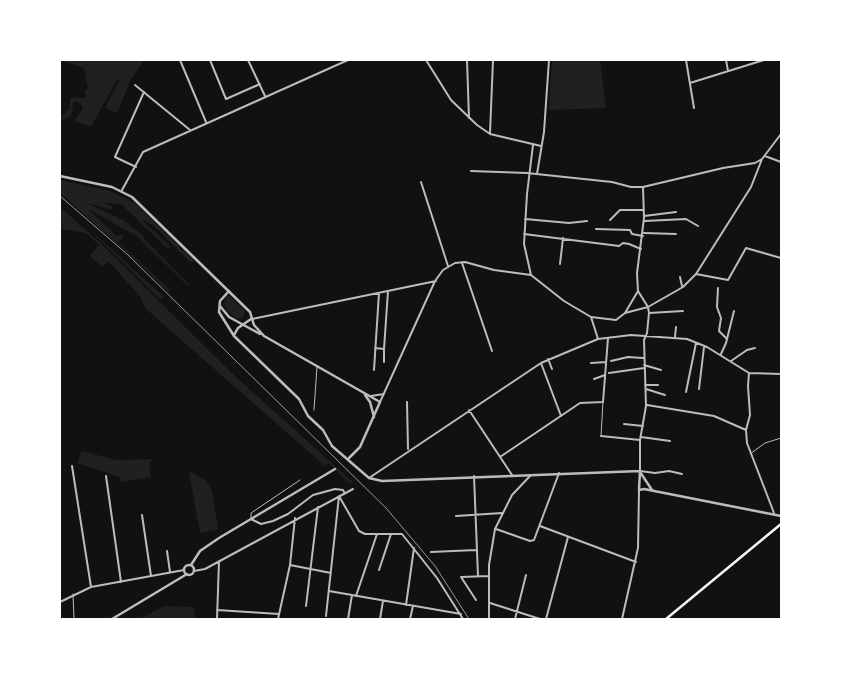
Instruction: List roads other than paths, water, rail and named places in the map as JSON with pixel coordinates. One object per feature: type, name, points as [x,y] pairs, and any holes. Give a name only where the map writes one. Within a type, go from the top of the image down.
[{"type":"main road","points":[[666,619],[779,525]]},
{"type":"street","points":[[180,60],[206,123]]},
{"type":"street","points":[[210,60],[226,99],[260,84]]},
{"type":"street","points":[[248,60],[266,97]]},
{"type":"street","points":[[122,190],[144,152],[348,60]]},
{"type":"street","points":[[426,60],[451,100],[469,118],[490,134],[541,146]]},
{"type":"street","points":[[467,60],[469,118]]},
{"type":"street","points":[[490,134],[494,60]]},
{"type":"street","points":[[538,175],[549,60]]},
{"type":"street","points":[[686,60],[694,108]]},
{"type":"street","points":[[726,60],[728,71]]},
{"type":"street","points":[[690,83],[764,60]]},
{"type":"street","points":[[135,85],[190,130]]},
{"type":"street","points":[[136,167],[115,157],[144,92]]},
{"type":"street","points":[[471,171],[530,174],[643,187],[723,168],[755,163],[765,156],[781,134]]},
{"type":"street","points":[[530,275],[524,234],[532,145]]},
{"type":"street","points":[[765,156],[781,162]]},
{"type":"street","points":[[625,313],[648,307],[683,287],[696,274],[751,187],[762,159]]},
{"type":"street","points":[[60,176],[122,190],[145,208],[229,291],[250,315],[264,336]]},
{"type":"street","points":[[421,182],[448,266]]},
{"type":"street","points":[[349,458],[360,447],[436,281],[448,266],[462,262],[530,275],[564,301],[591,317],[616,320],[625,313],[638,291],[638,273],[644,221],[643,187]]},
{"type":"street","points":[[610,220],[620,210],[644,210]]},
{"type":"street","points":[[644,216],[676,212]]},
{"type":"street","points":[[525,219],[569,223],[587,221]]},
{"type":"street","points":[[644,221],[686,219],[698,226]]},
{"type":"street","points":[[596,228],[630,230],[632,234],[676,234]]},
{"type":"street","points":[[524,234],[619,246],[622,243],[641,249]]},
{"type":"street","points":[[560,264],[563,238]]},
{"type":"street","points":[[696,274],[728,280],[746,248],[781,258]]},
{"type":"street","points":[[462,262],[492,351]]},
{"type":"street","points":[[680,276],[683,287]]},
{"type":"street","points":[[234,336],[236,329],[251,319],[262,316],[436,281]]},
{"type":"street","points":[[718,288],[717,303],[721,318],[720,331],[727,339]]},
{"type":"street","points":[[384,362],[388,290]]},
{"type":"street","points":[[229,291],[219,304],[220,316],[234,336],[299,399],[308,416],[322,430],[332,446],[369,478],[382,481],[640,470],[655,473],[669,471],[682,474]]},
{"type":"street","points":[[638,291],[648,307],[649,313],[643,358],[646,405],[641,439],[639,484],[642,489],[736,508],[774,513],[781,516]]},
{"type":"street","points":[[374,370],[379,292]]},
{"type":"street","points":[[219,304],[229,317],[242,325],[380,402]]},
{"type":"street","points":[[649,313],[683,311]]},
{"type":"street","points":[[720,354],[727,339],[734,311]]},
{"type":"street","points":[[250,315],[262,316]]},
{"type":"street","points":[[591,317],[598,339]]},
{"type":"street","points":[[675,338],[676,327]]},
{"type":"street","points":[[369,478],[408,450],[541,363],[598,339],[646,336],[675,338],[704,346],[749,373],[781,374]]},
{"type":"street","points":[[608,338],[600,436],[670,441]]},
{"type":"street","points":[[686,392],[696,343]]},
{"type":"street","points":[[699,389],[704,346]]},
{"type":"street","points":[[376,348],[384,350]]},
{"type":"street","points":[[731,361],[748,350],[755,348]]},
{"type":"street","points":[[611,361],[628,357],[643,358]]},
{"type":"street","points":[[548,359],[552,369]]},
{"type":"street","points":[[591,364],[606,362]]},
{"type":"street","points":[[541,363],[561,416]]},
{"type":"street","points":[[314,410],[317,366]]},
{"type":"street","points":[[609,373],[644,366],[661,370]]},
{"type":"street","points":[[749,373],[750,415],[746,430],[750,454],[774,513]]},
{"type":"street","points":[[594,379],[605,375]]},
{"type":"street","points":[[645,385],[658,385]]},
{"type":"street","points":[[645,389],[665,395]]},
{"type":"street","points":[[364,394],[370,402],[374,417]]},
{"type":"street","points":[[369,396],[384,394]]},
{"type":"street","points":[[407,402],[408,450]]},
{"type":"street","points":[[500,457],[584,402],[603,402]]},
{"type":"street","points":[[646,405],[718,417],[746,430]]},
{"type":"street","points":[[469,410],[512,475]]},
{"type":"street","points":[[624,424],[644,426]]},
{"type":"street","points":[[750,454],[765,443],[781,438]]},
{"type":"street","points":[[72,466],[91,587]]},
{"type":"street","points":[[60,602],[73,594],[91,587],[184,570],[186,566],[191,565],[200,551],[334,469]]},
{"type":"street","points":[[640,470],[654,491]]},
{"type":"street","points":[[495,529],[532,542],[559,473]]},
{"type":"street","points":[[489,619],[490,552],[495,529],[512,495],[531,475]]},
{"type":"street","points":[[106,476],[121,582]]},
{"type":"street","points":[[474,476],[478,576]]},
{"type":"street","points":[[251,519],[251,513],[300,480]]},
{"type":"street","points":[[639,484],[643,481],[647,483]]},
{"type":"street","points":[[622,619],[636,562],[642,489],[647,483]]},
{"type":"street","points":[[251,519],[261,524],[273,521],[288,514],[312,495],[339,489],[344,492]]},
{"type":"street","points":[[112,619],[187,574],[205,569],[295,518],[353,489]]},
{"type":"street","points":[[339,496],[359,531],[365,534],[402,534],[414,548],[463,619]]},
{"type":"street","points":[[326,616],[339,496]]},
{"type":"street","points":[[306,606],[318,506]]},
{"type":"street","points":[[456,516],[502,514]]},
{"type":"street","points":[[142,515],[151,576]]},
{"type":"street","points":[[278,619],[290,565],[295,518]]},
{"type":"street","points":[[539,526],[636,562]]},
{"type":"street","points":[[356,596],[377,534]]},
{"type":"street","points":[[379,570],[391,534]]},
{"type":"street","points":[[546,619],[568,537]]},
{"type":"street","points":[[406,605],[414,548]]},
{"type":"street","points":[[431,552],[477,550]]},
{"type":"street","points":[[166,551],[170,572]]},
{"type":"street","points":[[217,619],[218,561]]},
{"type":"street","points":[[191,565],[194,571]]},
{"type":"street","points":[[290,565],[331,572]]},
{"type":"street","points":[[184,570],[187,574]]},
{"type":"street","points":[[515,619],[526,575]]},
{"type":"street","points":[[476,600],[460,577],[489,576]]},
{"type":"street","points":[[329,591],[460,614]]},
{"type":"street","points":[[73,594],[74,619]]},
{"type":"street","points":[[348,619],[352,595]]},
{"type":"street","points":[[380,619],[383,600]]},
{"type":"street","points":[[489,603],[540,619]]},
{"type":"street","points":[[410,619],[413,606]]},
{"type":"street","points":[[217,610],[279,614]]},
{"type":"railway","points":[[60,196],[128,255],[386,508],[435,566],[469,619]]}]
